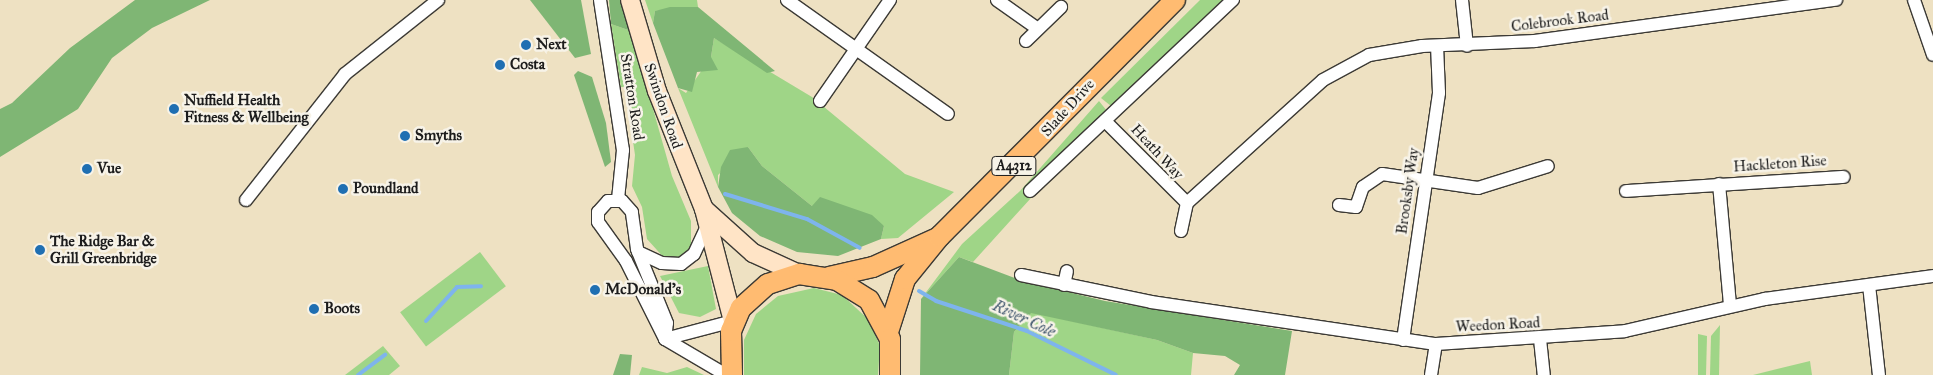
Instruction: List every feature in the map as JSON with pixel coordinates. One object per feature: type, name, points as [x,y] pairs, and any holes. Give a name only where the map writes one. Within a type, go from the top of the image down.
[{"type":"main road","name":"Swindon Road","points":[[630,0],[672,133],[704,209],[706,228],[733,321]]},
{"type":"main road","name":"Slade Drive","points":[[888,332],[905,279],[940,236],[1175,0]]},
{"type":"main road","name":"Swindon Road","points":[[704,209],[753,253],[798,274]]},
{"type":"main road","name":"Slade Drive","points":[[827,277],[873,267],[940,236]]},
{"type":"main road","name":"A4312","points":[[733,321],[760,289],[798,274],[827,277],[862,294],[888,332],[893,369]]},
{"type":"main road","points":[[732,375],[733,321]]},
{"type":"street","points":[[246,200],[345,74],[438,0]]},
{"type":"street","name":"Stratton Road","points":[[600,0],[624,150],[618,199]]},
{"type":"street","points":[[787,0],[948,114]]},
{"type":"street","points":[[820,101],[890,0]]},
{"type":"street","points":[[997,0],[1038,29]]},
{"type":"street","name":"Slade Drive","points":[[1030,191],[1233,0]]},
{"type":"street","points":[[1462,0],[1467,46]]},
{"type":"street","name":"Colebrook Road","points":[[1187,203],[1336,71],[1385,51],[1560,38],[1836,0]]},
{"type":"street","points":[[1914,0],[1933,55]]},
{"type":"street","points":[[1026,41],[1061,7]]},
{"type":"street","name":"Brooksby Way","points":[[1403,340],[1439,93],[1437,46]]},
{"type":"street","name":"Heath Way","points":[[1105,121],[1187,203]]},
{"type":"street","points":[[1339,205],[1356,207],[1363,186],[1382,174],[1456,188],[1488,187],[1548,166]]},
{"type":"street","name":"Hackleton Rise","points":[[1626,191],[1844,177]]},
{"type":"street","name":"Hackleton Rise","points":[[1719,184],[1730,305]]},
{"type":"street","points":[[665,339],[666,319],[638,252],[630,207],[618,199],[608,200],[598,212],[600,227],[609,233],[665,339],[726,375]]},
{"type":"street","points":[[1181,232],[1187,203]]},
{"type":"street","points":[[609,233],[620,234],[632,221]]},
{"type":"street","points":[[638,252],[662,263],[681,264],[694,254],[706,228]]},
{"type":"street","points":[[1064,284],[1067,271]]},
{"type":"street","name":"Weedon Road","points":[[1020,274],[1064,284],[1436,344],[1540,339],[1625,331],[1730,305],[1933,276]]},
{"type":"street","points":[[1870,285],[1879,375]]},
{"type":"street","points":[[665,339],[733,321]]},
{"type":"street","points":[[1540,339],[1544,375]]},
{"type":"street","points":[[1431,375],[1436,344]]},
{"type":"green space","points":[[135,0],[210,0],[152,28],[112,58],[78,109],[0,157],[0,109],[12,103],[70,48]]},
{"type":"green space","points":[[530,0],[581,0],[591,54],[575,58]]},
{"type":"green space","points":[[609,0],[624,0],[631,31],[611,24]]},
{"type":"green space","points":[[645,0],[697,0],[698,7],[655,11],[653,23]]},
{"type":"green space","points":[[1200,0],[1225,0],[1111,106],[1101,98]]},
{"type":"green space","points":[[670,7],[698,7],[775,71],[767,73],[714,38],[711,57],[718,70],[697,72],[692,92],[678,88],[653,23],[655,11]]},
{"type":"green space","points":[[611,24],[631,31],[672,176],[691,221],[691,246],[682,258],[666,260],[647,239],[642,207],[632,186],[635,155],[629,114],[633,113],[625,87],[621,87]]},
{"type":"green space","points":[[714,38],[812,97],[905,174],[954,192],[898,238],[881,239],[884,226],[812,206],[762,166],[748,147],[718,175],[718,187],[678,88],[686,93],[711,57]]},
{"type":"green space","points":[[578,71],[592,77],[606,123],[611,162],[605,167],[574,75]]},
{"type":"green space","points":[[1099,101],[1107,111],[1027,191],[1031,198],[973,262],[959,257],[921,299],[962,244],[1020,191]]},
{"type":"green space","points":[[748,147],[762,166],[812,206],[820,197],[872,215],[884,226],[881,239],[838,256],[797,252],[760,236],[732,213],[718,187],[721,167],[730,150]]},
{"type":"green space","points":[[480,252],[506,286],[426,347],[400,312]]},
{"type":"green space","points":[[959,257],[1023,281],[1105,301],[1292,331],[1285,375],[1234,375],[1240,365],[1225,356],[1193,353],[1157,340],[1031,313],[1014,332],[1009,375],[920,375],[921,299]]},
{"type":"green space","points":[[708,266],[716,309],[700,317],[679,313],[660,276]]},
{"type":"green space","points":[[814,288],[842,295],[869,320],[880,346],[878,375],[744,375],[744,340],[756,314],[778,296]]},
{"type":"green space","points":[[1031,312],[1157,340],[1193,353],[1191,375],[1009,375],[1014,332]]},
{"type":"green space","points":[[1720,325],[1719,375],[1710,375],[1711,336]]},
{"type":"green space","points":[[1698,334],[1707,336],[1706,375],[1698,375]]},
{"type":"green space","points":[[383,346],[400,366],[389,375],[345,375]]},
{"type":"green space","points":[[620,354],[632,355],[630,375],[613,375]]},
{"type":"green space","points":[[1810,361],[1812,375],[1753,375]]},
{"type":"green space","points":[[642,367],[667,373],[687,367],[704,375],[639,375]]},
{"type":"waterway","name":"River Cole","points":[[725,194],[807,219],[860,248]]},
{"type":"waterway","name":"River Cole","points":[[426,321],[457,287],[481,286]]},
{"type":"waterway","name":"River Cole","points":[[919,291],[936,301],[1027,331],[1116,375]]},
{"type":"waterway","name":"River Cole","points":[[358,375],[385,355]]},
{"type":"place","name":"Next","points":[[526,45]]},
{"type":"place","name":"Costa","points":[[500,65]]},
{"type":"place","name":"Nuffield Health Fitness & Wellbeing","points":[[174,109]]},
{"type":"place","name":"Smyths","points":[[405,136]]},
{"type":"place","name":"Vue","points":[[87,169]]},
{"type":"place","name":"Poundland","points":[[343,189]]},
{"type":"place","name":"The Ridge Bar & Grill Greenbridge","points":[[40,250]]},
{"type":"place","name":"McDonald's","points":[[595,290]]},
{"type":"place","name":"Boots","points":[[314,309]]}]
